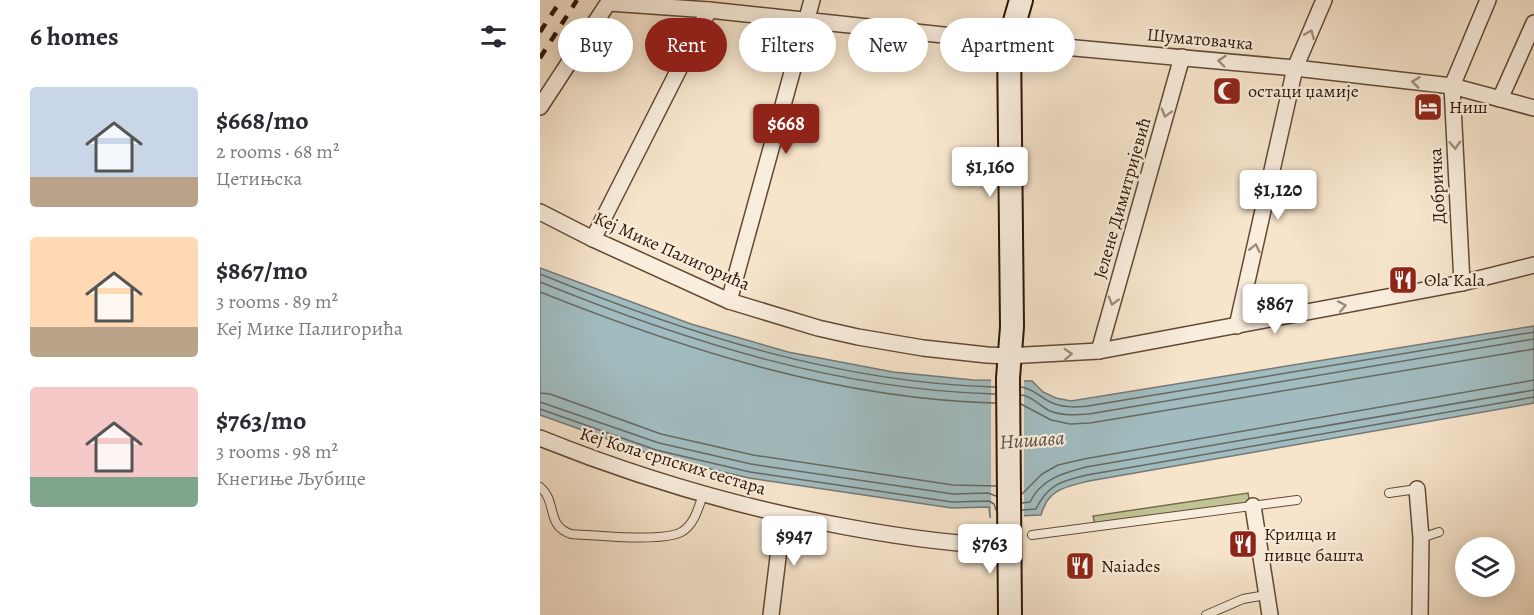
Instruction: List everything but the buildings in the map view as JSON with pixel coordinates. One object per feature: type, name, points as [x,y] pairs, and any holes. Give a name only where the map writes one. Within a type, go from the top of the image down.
[{"type":"main road","points":[[1016,18],[1021,0]]},
{"type":"main road","points":[[1009,72],[1012,327],[1009,367],[1010,615]]},
{"type":"street","points":[[807,18],[812,0]]},
{"type":"street","points":[[1238,326],[1295,68],[1324,0]]},
{"type":"street","points":[[1452,86],[1488,0]]},
{"type":"street","points":[[540,107],[609,1]]},
{"type":"street","name":"Шуматовачка","points":[[609,1],[779,18]]},
{"type":"street","points":[[593,239],[708,10]]},
{"type":"street","points":[[1500,99],[1534,23]]},
{"type":"street","name":"Шуматовачка","points":[[836,24],[940,35]]},
{"type":"street","name":"Шуматовачка","points":[[1075,48],[1295,68],[1452,86],[1534,108]]},
{"type":"street","name":"Јелене Димитријевић","points":[[1099,351],[1182,57]]},
{"type":"street","points":[[729,301],[792,72]]},
{"type":"street","name":"Добричка","points":[[1452,86],[1462,283]]},
{"type":"street","name":"Кеј Мике Палигорића","points":[[540,212],[593,239],[729,301],[818,328],[1009,367],[1462,283],[1534,266]]},
{"type":"street","name":"Кеј Кола српских сестара","points":[[540,438],[703,495],[783,516],[947,543],[1010,546]]},
{"type":"street","points":[[1416,489],[1421,538],[1419,615]]},
{"type":"street","points":[[1252,506],[1270,615]]},
{"type":"street","points":[[771,615],[783,516]]},
{"type":"lane","points":[[540,487],[551,502],[555,522],[564,532],[571,534],[659,538],[682,532],[694,520],[703,495]]},
{"type":"lane","points":[[1389,493],[1416,489]]},
{"type":"lane","points":[[1032,535],[1297,500]]},
{"type":"lane","points":[[1421,538],[1439,532]]},
{"type":"lane","points":[[1206,615],[1243,599],[1266,595]]},
{"type":"green space","points":[[1248,493],[1250,505],[1095,525],[1093,516]]},
{"type":"water","name":"Нишава","points":[[540,268],[691,324],[788,352],[893,372],[973,380],[1032,381],[1043,392],[1071,401],[1534,326],[1534,403],[1089,481],[1053,494],[1044,506],[1041,515],[990,517],[989,507],[952,508],[749,478],[655,456],[540,415]]},
{"type":"pier","points":[[991,378],[1024,378],[1024,518],[991,519]]},
{"type":"railway","points":[[540,32],[561,0]]},
{"type":"railway","points":[[540,58],[577,0]]},
{"type":"place","name":"остаци џамије","points":[[1227,91]]},
{"type":"place","name":"Ниш","points":[[1428,107]]},
{"type":"place","name":"Ola Kala","points":[[1403,280]]},
{"type":"place","name":"Крилца и пивце башта","points":[[1243,544]]},
{"type":"place","name":"Naiades","points":[[1080,566]]}]
